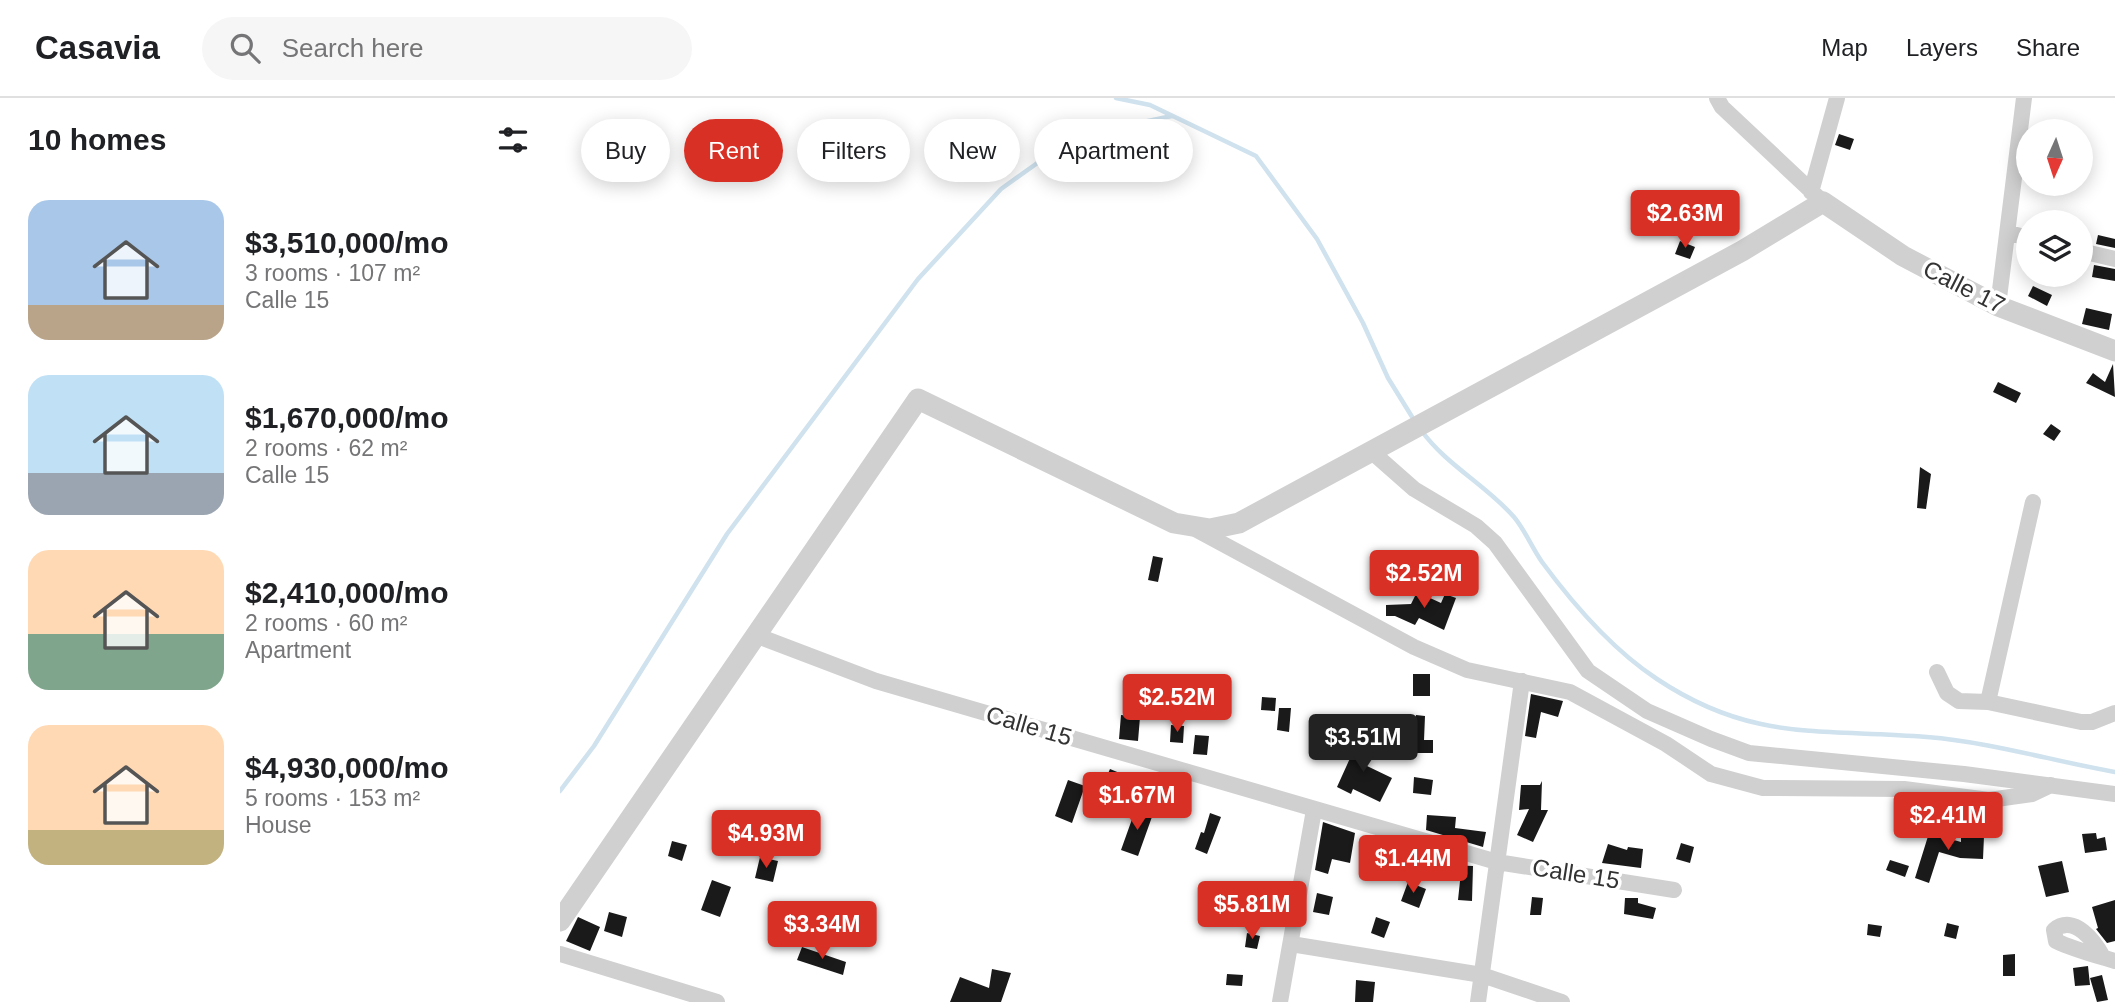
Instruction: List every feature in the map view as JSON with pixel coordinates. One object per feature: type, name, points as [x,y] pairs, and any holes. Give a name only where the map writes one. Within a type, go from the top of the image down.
[{"type":"street","points":[[1717,98],[1722,107],[1817,197]]},
{"type":"street","points":[[560,921],[918,400],[1174,523],[1210,528],[1239,523],[1742,251],[1817,197],[1837,98]]},
{"type":"street","points":[[1998,306],[2024,98]]},
{"type":"street","name":"Calle 17","points":[[1817,197],[1903,256],[1998,306],[2115,351]]},
{"type":"street","points":[[2009,233],[2016,235]]},
{"type":"street","points":[[2093,254],[2115,259]]},
{"type":"street","points":[[1372,452],[1414,489],[1476,526],[1495,544],[1588,671],[1647,711],[1749,752],[2115,794]]},
{"type":"street","points":[[1988,702],[2033,502]]},
{"type":"street","points":[[1188,525],[1414,647],[1467,670],[1570,692],[1665,744],[1711,774],[1763,788],[1904,789],[1989,800],[2032,794],[2051,785]]},
{"type":"street","name":"Calle 15","points":[[755,635],[876,681],[1497,862],[1674,890]]},
{"type":"street","points":[[1937,672],[1947,694],[1959,701],[1988,702],[2081,722],[2092,722],[2115,713]]},
{"type":"street","points":[[1478,1002],[1522,681]]},
{"type":"street","points":[[1280,1002],[1314,810]]},
{"type":"street","points":[[1291,944],[1482,975],[1562,1002]]},
{"type":"street","points":[[560,954],[717,1002]]},
{"type":"building","points":[[1839,134],[1854,139],[1850,150],[1835,145]]},
{"type":"building","points":[[2098,235],[2115,239],[2115,248],[2096,244]]},
{"type":"building","points":[[1680,241],[1695,247],[1690,259],[1675,254]]},
{"type":"building","points":[[2094,265],[2115,269],[2115,281],[2093,277]]},
{"type":"building","points":[[2032,287],[2052,295],[2047,306],[2028,296]]},
{"type":"building","points":[[2086,308],[2112,314],[2109,330],[2082,324]]},
{"type":"building","points":[[2113,364],[2115,397],[2086,383],[2093,373],[2105,382]]},
{"type":"building","points":[[1998,382],[2021,393],[2016,403],[1993,392]]},
{"type":"building","points":[[2051,424],[2061,431],[2054,441],[2043,434]]},
{"type":"building","points":[[1920,467],[1931,474],[1926,509],[1917,508]]},
{"type":"building","points":[[1153,556],[1163,558],[1158,582],[1148,580]]},
{"type":"building","points":[[1417,592],[1441,603],[1445,594],[1456,598],[1444,630],[1419,618],[1415,625],[1395,616],[1386,616],[1386,605],[1411,604]]},
{"type":"building","points":[[1413,674],[1430,674],[1430,696],[1413,696]]},
{"type":"building","points":[[1531,694],[1563,701],[1558,717],[1541,712],[1536,738],[1525,736]]},
{"type":"building","points":[[1262,697],[1276,698],[1275,711],[1261,710]]},
{"type":"building","points":[[1279,708],[1291,708],[1289,732],[1277,730]]},
{"type":"building","points":[[1121,715],[1140,717],[1138,741],[1119,739]]},
{"type":"building","points":[[1416,715],[1425,716],[1424,740],[1433,740],[1433,753],[1412,753]]},
{"type":"building","points":[[1171,725],[1184,726],[1183,743],[1170,742]]},
{"type":"building","points":[[1195,735],[1209,736],[1207,755],[1193,754]]},
{"type":"building","points":[[1351,740],[1366,740],[1367,766],[1392,778],[1380,802],[1353,789],[1351,794],[1337,787],[1351,756]]},
{"type":"building","points":[[1110,769],[1151,786],[1144,804],[1102,787]]},
{"type":"building","points":[[1414,777],[1433,780],[1431,795],[1413,793]]},
{"type":"building","points":[[1068,780],[1085,786],[1072,823],[1055,816]]},
{"type":"building","points":[[1542,781],[1541,810],[1548,810],[1533,842],[1517,835],[1529,809],[1519,810],[1521,785],[1540,785]]},
{"type":"building","points":[[1136,808],[1153,814],[1138,856],[1121,850]]},
{"type":"building","points":[[1210,813],[1221,817],[1207,854],[1195,849],[1201,832],[1204,833]]},
{"type":"building","points":[[1427,815],[1456,817],[1455,828],[1486,832],[1483,847],[1426,830]]},
{"type":"building","points":[[1323,822],[1355,833],[1350,863],[1332,859],[1328,874],[1315,870]]},
{"type":"building","points":[[1929,833],[1961,842],[1961,835],[1984,836],[1983,859],[1960,858],[1939,852],[1929,883],[1915,878]]},
{"type":"building","points":[[2096,833],[2097,839],[2105,837],[2107,850],[2085,853],[2082,834]]},
{"type":"building","points":[[1377,838],[1389,842],[1383,856],[1372,851]]},
{"type":"building","points":[[672,841],[687,845],[682,861],[668,856]]},
{"type":"building","points":[[1681,843],[1694,847],[1690,863],[1676,859]]},
{"type":"building","points":[[1608,844],[1627,850],[1628,847],[1643,849],[1641,868],[1602,863]]},
{"type":"building","points":[[1410,853],[1430,854],[1430,869],[1409,868]]},
{"type":"building","points":[[760,857],[778,861],[773,882],[755,878]]},
{"type":"building","points":[[1890,860],[1909,866],[1905,877],[1886,870]]},
{"type":"building","points":[[2062,861],[2069,892],[2046,897],[2038,866]]},
{"type":"building","points":[[1447,865],[1473,866],[1472,901],[1458,900],[1460,881],[1447,881]]},
{"type":"building","points":[[712,880],[731,887],[720,917],[701,910]]},
{"type":"building","points":[[1408,882],[1426,889],[1419,908],[1401,901]]},
{"type":"building","points":[[1317,893],[1333,897],[1329,915],[1313,912]]},
{"type":"building","points":[[1532,897],[1543,898],[1541,915],[1530,915]]},
{"type":"building","points":[[1625,898],[1638,898],[1638,903],[1656,908],[1653,919],[1624,914]]},
{"type":"building","points":[[2115,900],[2115,941],[2107,943],[2096,929],[2098,928],[2092,907]]},
{"type":"building","points":[[1273,907],[1286,908],[1283,922],[1272,921]]},
{"type":"building","points":[[609,912],[627,917],[622,937],[604,931]]},
{"type":"building","points":[[578,917],[600,927],[590,951],[566,941]]},
{"type":"building","points":[[1376,917],[1390,922],[1384,938],[1371,933]]},
{"type":"building","points":[[1947,923],[1959,926],[1956,939],[1944,936]]},
{"type":"building","points":[[843,924],[866,928],[863,943],[841,939]]},
{"type":"building","points":[[1868,924],[1882,926],[1880,937],[1867,935]]},
{"type":"building","points":[[1247,933],[1260,936],[1257,949],[1245,947]]},
{"type":"building","points":[[802,947],[846,962],[843,975],[797,960]]},
{"type":"building","points":[[2015,954],[2015,976],[2003,976],[2003,955]]},
{"type":"building","points":[[2088,966],[2090,985],[2075,986],[2073,968]]},
{"type":"building","points":[[992,969],[1011,973],[1001,1002],[950,1002],[960,977],[989,988]]},
{"type":"building","points":[[1227,974],[1243,975],[1242,986],[1226,985]]},
{"type":"building","points":[[2102,975],[2108,1000],[2097,1002],[2090,978]]},
{"type":"building","points":[[1356,980],[1375,982],[1373,1002],[1355,1002]]},
{"type":"waterway","points":[[1116,98],[1150,105],[1256,156],[1317,239],[1363,323],[1388,378],[1414,420]]},
{"type":"waterway","points":[[560,791],[594,746],[727,534],[918,279],[1001,189],[1050,154],[1100,131],[1172,116]]},
{"type":"waterway","points":[[1421,430],[1442,454],[1514,517],[1554,578],[1609,640],[1657,679],[1692,699],[1725,714],[1788,729],[1951,739],[2115,772]]}]
